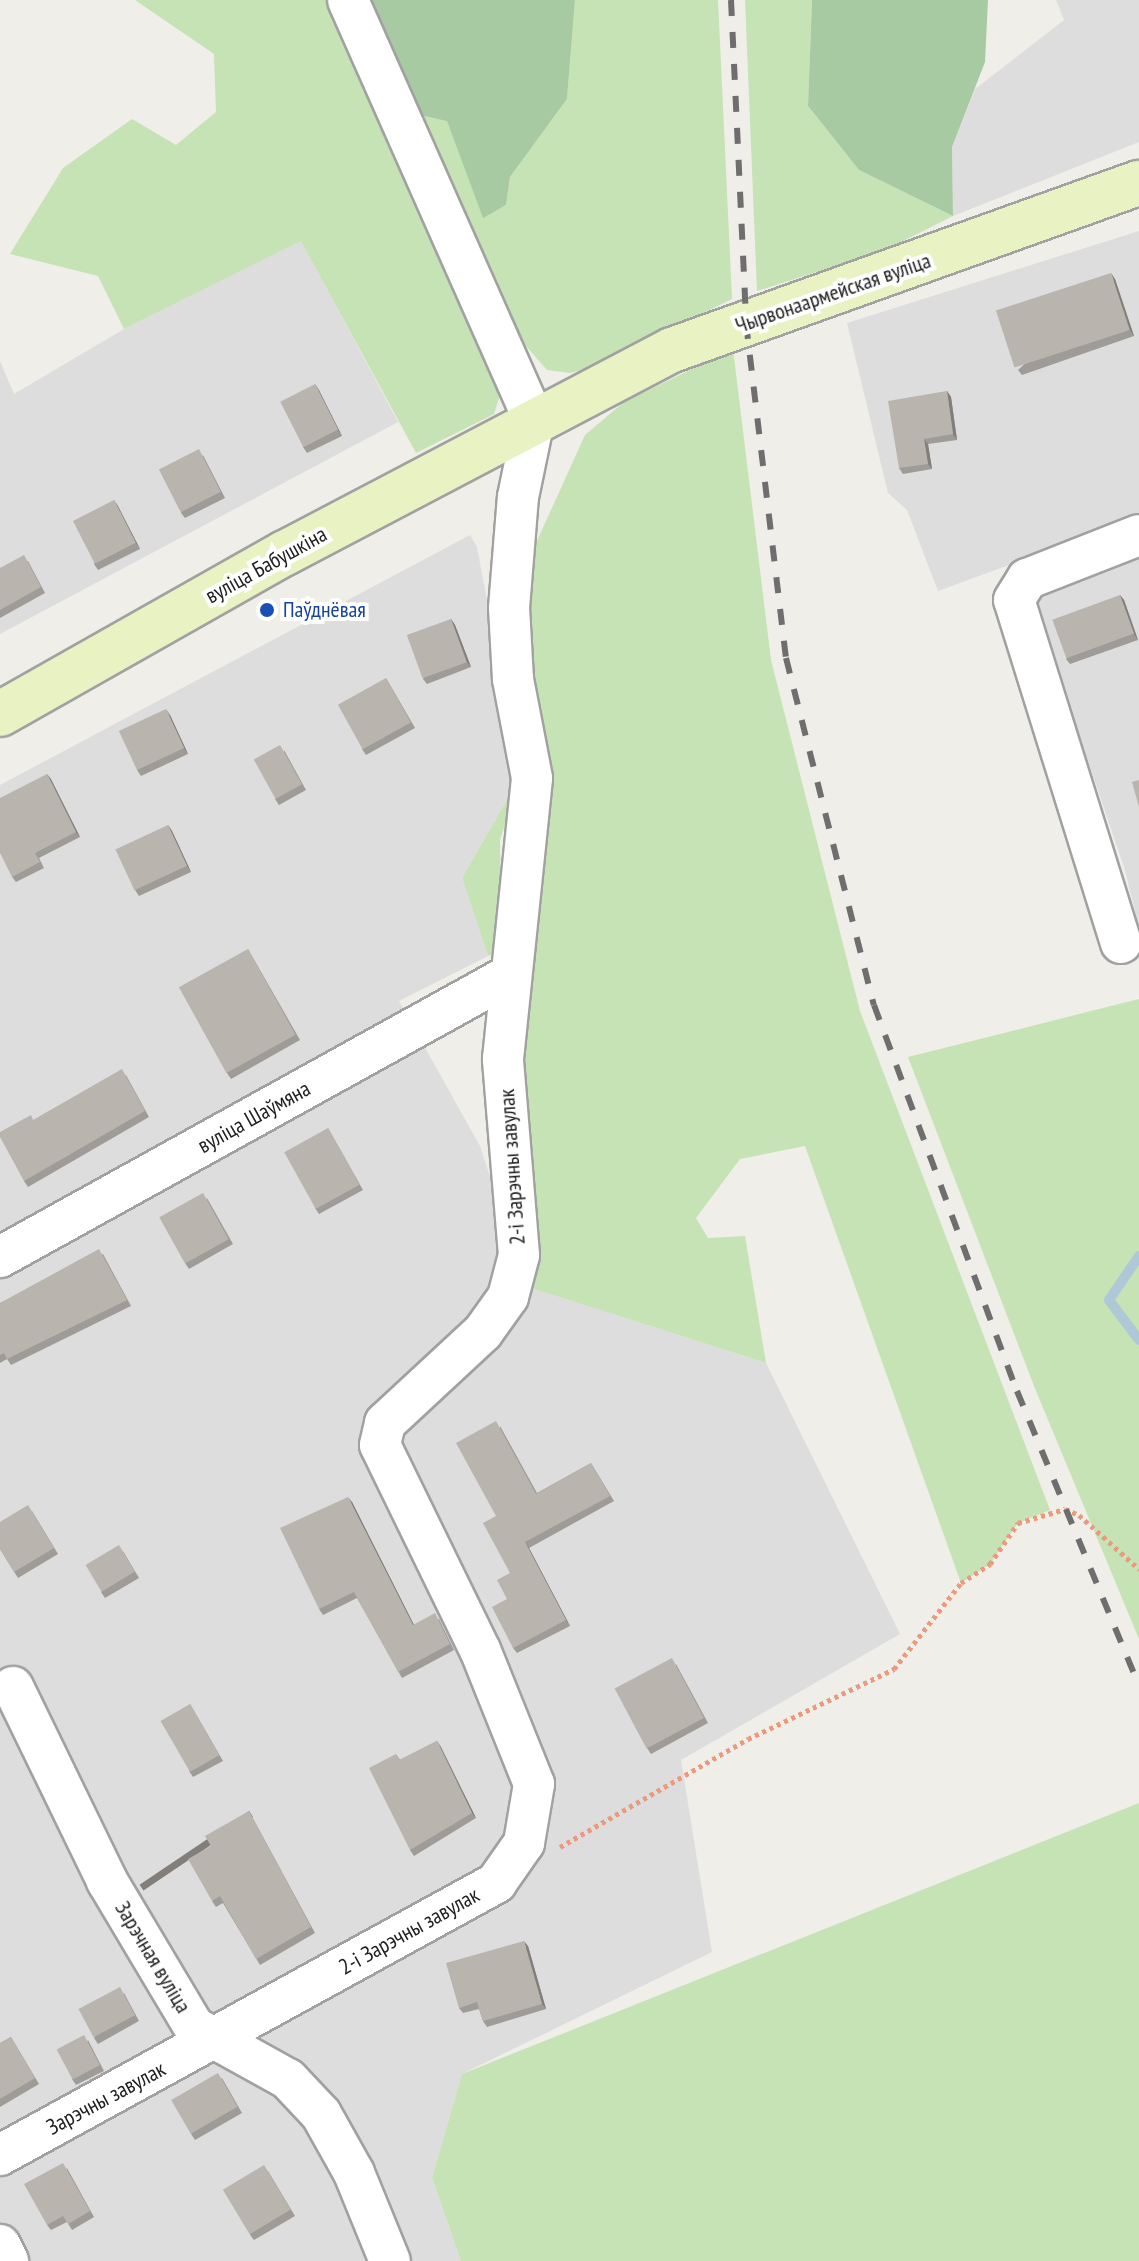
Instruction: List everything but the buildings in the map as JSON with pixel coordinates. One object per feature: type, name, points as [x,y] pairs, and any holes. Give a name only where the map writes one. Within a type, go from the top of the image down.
[{"type":"street","points":[[348,0],[534,420]]},
{"type":"street","name":"Чырвонаармейская вуліца","points":[[534,420],[672,350],[1139,183]]},
{"type":"street","name":"вуліца Бабушкіна","points":[[0,714],[534,420]]},
{"type":"street","name":"2-і Зарэчны завулак","points":[[212,2041],[496,1883],[524,1843],[534,1784],[480,1650],[380,1445],[385,1423],[483,1332],[508,1297],[519,1255],[503,1059],[508,976],[532,778],[513,679],[509,608],[518,497],[534,420]]},
{"type":"street","points":[[1121,943],[1014,600],[1027,579],[1139,535]]},
{"type":"street","name":"вуліца Шаўмяна","points":[[0,1257],[508,976]]},
{"type":"street","name":"Зарэчная вуліца","points":[[4,1681],[107,1881],[194,2027],[212,2041],[248,2052],[288,2079],[321,2114],[354,2173],[390,2261]]},
{"type":"street","name":"Зарэчны завулак","points":[[0,2155],[212,2041]]},
{"type":"street","points":[[0,2245],[8,2261]]},
{"type":"path","points":[[549,1854],[748,1739],[894,1669],[961,1583],[990,1564],[1018,1523],[1065,1509],[1079,1515],[1139,1569]]},
{"type":"shaded area","points":[[1056,0],[1139,0],[1139,142],[953,216],[952,147],[975,89],[1064,20]]},
{"type":"shaded area","points":[[1139,231],[1139,928],[1125,870],[1020,561],[938,591],[907,510],[888,493],[847,323]]},
{"type":"shaded area","points":[[301,240],[398,422],[0,634],[0,361],[14,394],[124,329]]},
{"type":"shaded area","points":[[470,535],[477,547],[520,777],[462,878],[488,956],[399,1001],[480,1146],[495,1192],[500,1278],[766,1363],[900,1634],[681,1760],[712,1952],[462,2074],[432,2178],[461,2261],[0,2261],[0,785]]},
{"type":"green space","points":[[135,0],[329,0],[493,368],[499,398],[494,414],[416,453],[301,241],[124,329],[98,276],[10,254],[63,168],[132,119],[176,145],[216,112],[214,54]]},
{"type":"green space","points":[[370,0],[575,0],[567,99],[510,177],[506,205],[483,218],[447,121],[420,115]]},
{"type":"green space","points":[[575,0],[718,0],[732,299],[593,367],[570,373],[547,370],[512,330],[421,115],[447,120],[483,217],[506,205],[510,177],[567,99]]},
{"type":"green space","points":[[745,0],[812,0],[808,106],[859,170],[953,216],[885,250],[757,291]]},
{"type":"green space","points":[[812,0],[988,0],[985,62],[952,147],[953,216],[859,170],[808,106]]},
{"type":"green space","points":[[733,349],[771,660],[860,1011],[1050,1510],[1018,1523],[990,1564],[961,1583],[805,1146],[740,1159],[696,1218],[708,1238],[745,1236],[766,1363],[528,1287],[513,1058],[527,563],[585,435],[624,402]]},
{"type":"green space","points":[[520,777],[500,840],[501,948],[488,956],[462,878]]},
{"type":"green space","points":[[1139,999],[1139,1639],[1034,1386],[908,1057]]},
{"type":"green space","points":[[1139,1803],[1139,2261],[461,2261],[432,2178],[462,2074]]},
{"type":"waterway","points":[[1139,1256],[1109,1300],[1139,1340]]},
{"type":"railway","points":[[731,0],[746,323],[786,658],[874,1005],[1017,1391],[1139,1685]]},
{"type":"place","name":"Паўднёвая","points":[[267,610]]}]
